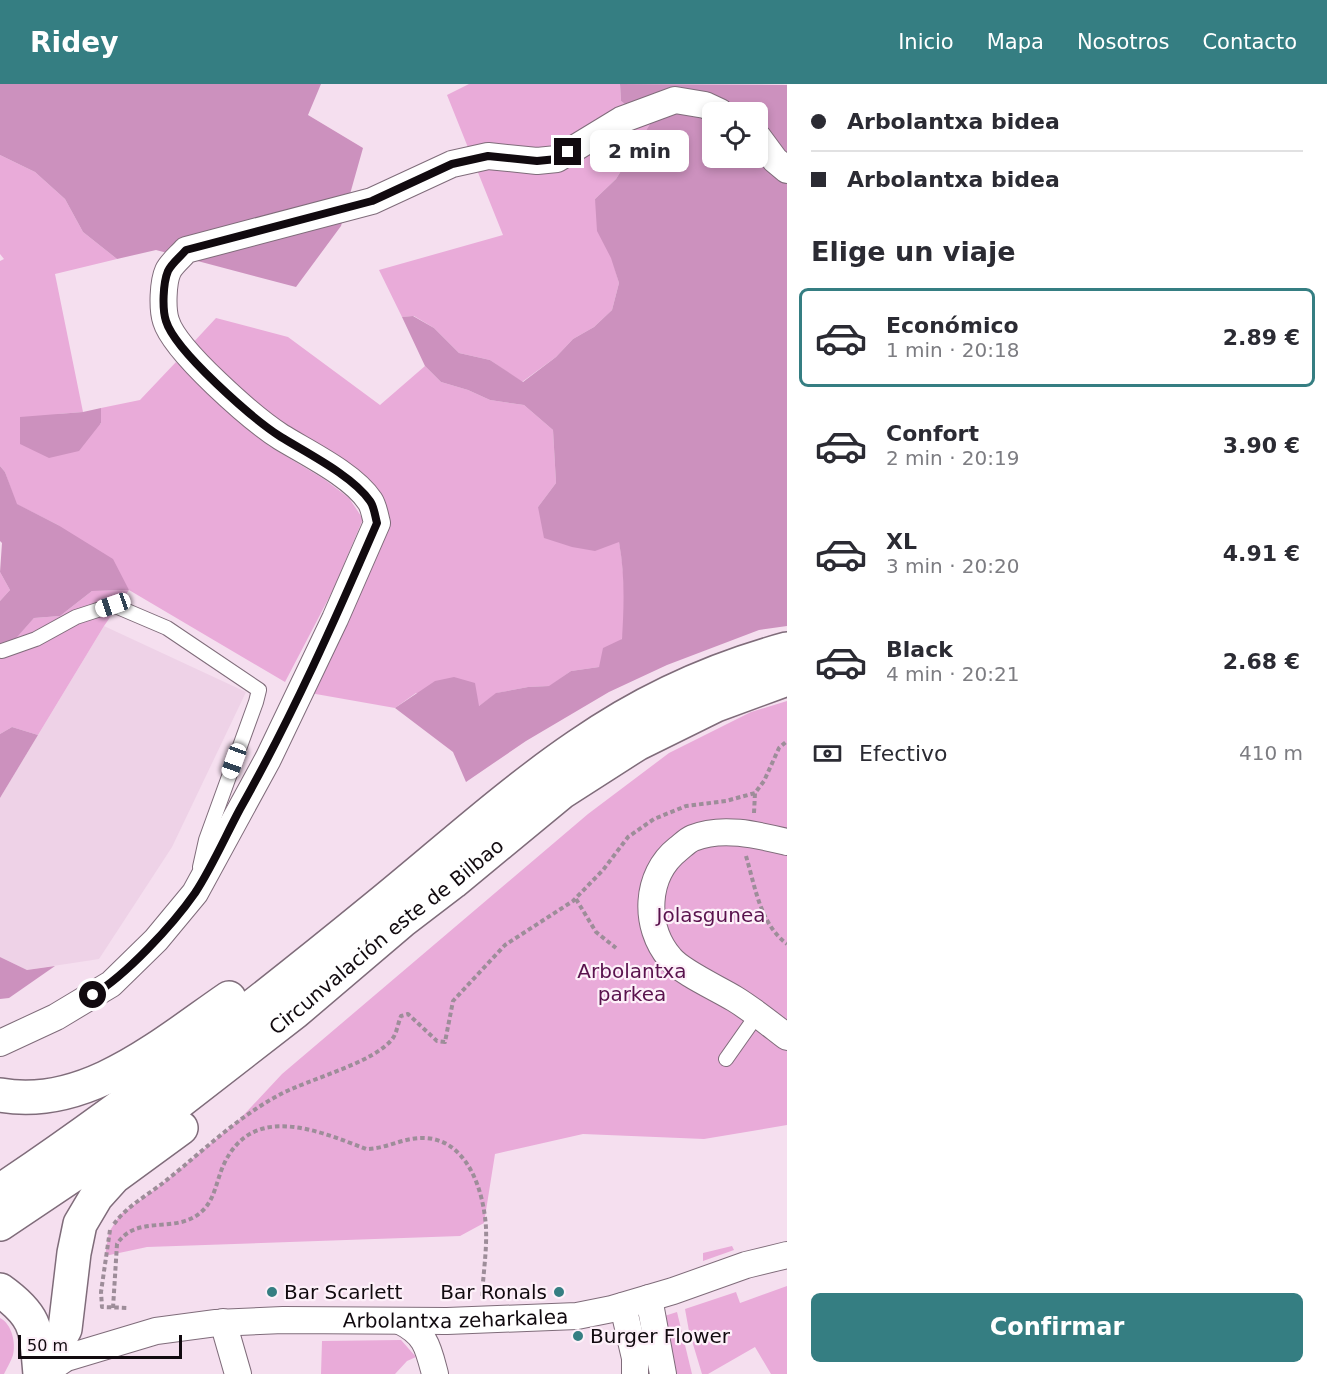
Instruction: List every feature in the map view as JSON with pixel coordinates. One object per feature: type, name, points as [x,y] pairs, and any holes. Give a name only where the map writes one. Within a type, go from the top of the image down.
[{"type":"main road","name":"Circunvalación este de Bilbao","points":[[0,1191],[155,1081],[375,909],[448,846],[545,769],[610,725],[639,709],[728,666],[787,649]]},
{"type":"main road","name":"Circunvalación este de Bilbao","points":[[0,1224],[161,1116],[295,1012],[402,921],[562,792],[637,744],[716,705],[787,679]]},
{"type":"main road","points":[[0,1095],[11,1097],[61,1094],[94,1084],[136,1062],[448,846]]},
{"type":"main road","points":[[41,1374],[65,1329],[74,1253],[80,1224],[96,1197],[114,1177],[176,1132],[390,951],[453,882]]},
{"type":"main road","points":[[0,1290],[19,1303],[33,1321],[41,1374]]},
{"type":"street","points":[[3,1038],[56,1017],[111,984],[156,940],[195,893],[268,759],[335,619],[377,523],[371,501],[350,481],[279,435],[237,402],[180,346],[165,321],[164,293],[168,270],[186,250],[372,201],[452,164],[488,156],[537,161],[557,159],[621,120],[675,100],[702,104]]},
{"type":"street","points":[[768,151],[787,170]]},
{"type":"street","points":[[787,842],[752,834],[712,833],[691,838],[670,855],[663,865],[657,875],[651,897],[652,920],[659,942],[671,960],[739,1001],[787,1037]]},
{"type":"street","name":"Arbolantxa zeharkalea","points":[[41,1374],[66,1359],[156,1330],[223,1322],[577,1316],[623,1306],[746,1265],[787,1256]]},
{"type":"street","points":[[649,1298],[663,1374]]},
{"type":"street","points":[[64,1374],[102,1347],[78,1331],[68,1301]]},
{"type":"street","points":[[623,1306],[635,1358],[635,1374]]},
{"type":"street","points":[[400,1320],[415,1328],[422,1337],[435,1374]]},
{"type":"street","points":[[223,1322],[237,1374]]},
{"type":"lane","points":[[2,651],[36,639],[76,617],[113,605],[167,628],[259,690],[206,840],[195,893]]},
{"type":"lane","points":[[726,1059],[757,1015]]},
{"type":"path","points":[[754,822],[755,793],[764,781],[779,748],[787,741]]},
{"type":"path","points":[[129,1308],[102,1307],[101,1292],[109,1232],[120,1215],[161,1185],[239,1120],[259,1107],[281,1094],[378,1053],[393,1037],[401,1016],[408,1014],[436,1041],[445,1042],[453,1001],[505,945],[576,898],[603,870],[628,837],[654,819],[686,806],[726,801],[755,793]]},
{"type":"path","points":[[749,847],[746,856],[764,917],[780,939],[787,944]]},
{"type":"path","points":[[576,898],[596,932],[616,948]]},
{"type":"path","points":[[114,1308],[117,1244],[122,1236],[130,1230],[141,1227],[182,1223],[200,1213],[212,1198],[224,1163],[243,1139],[259,1129],[290,1125],[366,1149],[378,1149],[393,1143],[423,1137],[436,1139],[460,1154],[479,1189],[486,1228],[482,1301],[489,1301]]},
{"type":"shaded area","points":[[0,84],[321,84],[308,115],[363,148],[341,226],[296,287],[156,250],[117,259],[83,232],[65,199],[35,172],[0,155]]},
{"type":"shaded area","points":[[620,84],[787,85],[787,626],[759,630],[667,665],[609,692],[526,741],[466,782],[453,752],[395,708],[435,681],[454,677],[475,683],[479,706],[496,693],[549,686],[571,671],[599,667],[603,648],[622,639],[624,590],[621,554],[619,542],[595,551],[572,547],[544,538],[538,507],[556,483],[553,430],[524,405],[490,400],[468,390],[441,382],[425,366],[402,317],[413,316],[434,328],[459,353],[490,360],[523,382],[556,357],[573,339],[594,327],[612,310],[619,283],[611,258],[597,231],[595,199],[616,179],[650,124],[621,101]]},
{"type":"shaded area","points":[[101,408],[101,423],[79,451],[49,458],[20,444],[20,417],[83,412]]},
{"type":"shaded area","points":[[0,466],[5,472],[17,504],[58,525],[113,559],[129,590],[92,591],[60,616],[34,618],[0,656],[0,601],[10,590],[0,572],[2,543],[0,541]]},
{"type":"shaded area","points":[[104,626],[246,692],[172,847],[99,959],[27,970],[0,957],[0,798]]},
{"type":"shaded area","points":[[12,727],[38,735],[0,798],[0,734]]},
{"type":"shaded area","points":[[0,957],[27,970],[55,966],[9,998],[0,999]]},
{"type":"green space","points":[[469,84],[620,84],[621,101],[650,124],[616,179],[595,199],[619,283],[612,310],[594,327],[573,339],[556,357],[522,382],[490,360],[459,353],[434,328],[414,316],[402,317],[379,270],[503,235],[447,95]]},
{"type":"green space","points":[[0,155],[35,172],[65,199],[83,232],[117,259],[55,274],[83,412],[58,414],[101,424],[101,408],[140,400],[176,362],[269,446],[324,479],[349,498],[363,519],[334,588],[285,682],[129,590],[58,525],[16,504],[5,472],[0,466],[0,261],[4,259],[0,254]]},
{"type":"green space","points":[[216,318],[288,337],[380,405],[425,366],[441,382],[468,390],[490,400],[524,405],[553,430],[556,483],[538,507],[619,542],[624,577],[625,621],[621,641],[613,651],[599,667],[571,671],[550,686],[528,687],[497,693],[479,706],[416,693],[395,708],[310,693],[385,521],[190,346]]},
{"type":"green space","points":[[0,572],[10,590],[0,601]]},
{"type":"green space","points":[[129,590],[104,626],[38,735],[12,727],[0,734],[0,656],[4,650],[34,618],[60,616],[92,591]]},
{"type":"green space","name":"Arbolantxa parkea","points":[[787,701],[787,1125],[704,1139],[583,1134],[495,1154],[484,1223],[460,1236],[147,1247],[105,1256],[109,1232],[120,1215],[161,1185],[239,1120],[282,1074],[588,814],[669,753],[751,712]]},
{"type":"green space","points":[[732,1246],[734,1250],[703,1261],[703,1253]]},
{"type":"green space","points":[[787,1286],[787,1374],[771,1374],[755,1347],[708,1374],[702,1374],[685,1309],[736,1292],[740,1303]]},
{"type":"green space","points":[[677,1312],[692,1374],[670,1374],[655,1319]]},
{"type":"green space","points":[[0,1318],[8,1325],[14,1345],[13,1355],[4,1374],[0,1374]]},
{"type":"green space","points":[[401,1340],[416,1357],[407,1361],[395,1374],[321,1374],[322,1341]]},
{"type":"place","name":"Bar Scarlett","points":[[272,1292]]},
{"type":"place","name":"Bar Ronals","points":[[559,1292]]},
{"type":"place","name":"Burger Flower","points":[[578,1336]]},
{"type":"route","points":[[93,995],[111,984],[156,940],[195,893],[268,759],[335,619],[377,523],[371,501],[350,481],[279,435],[237,402],[180,346],[165,321],[164,293],[168,270],[186,250],[372,201],[452,164],[488,156],[537,161],[557,159],[568,152]]},
{"type":"park label","name":"Jolasgunea","points":[[711,915]]}]
